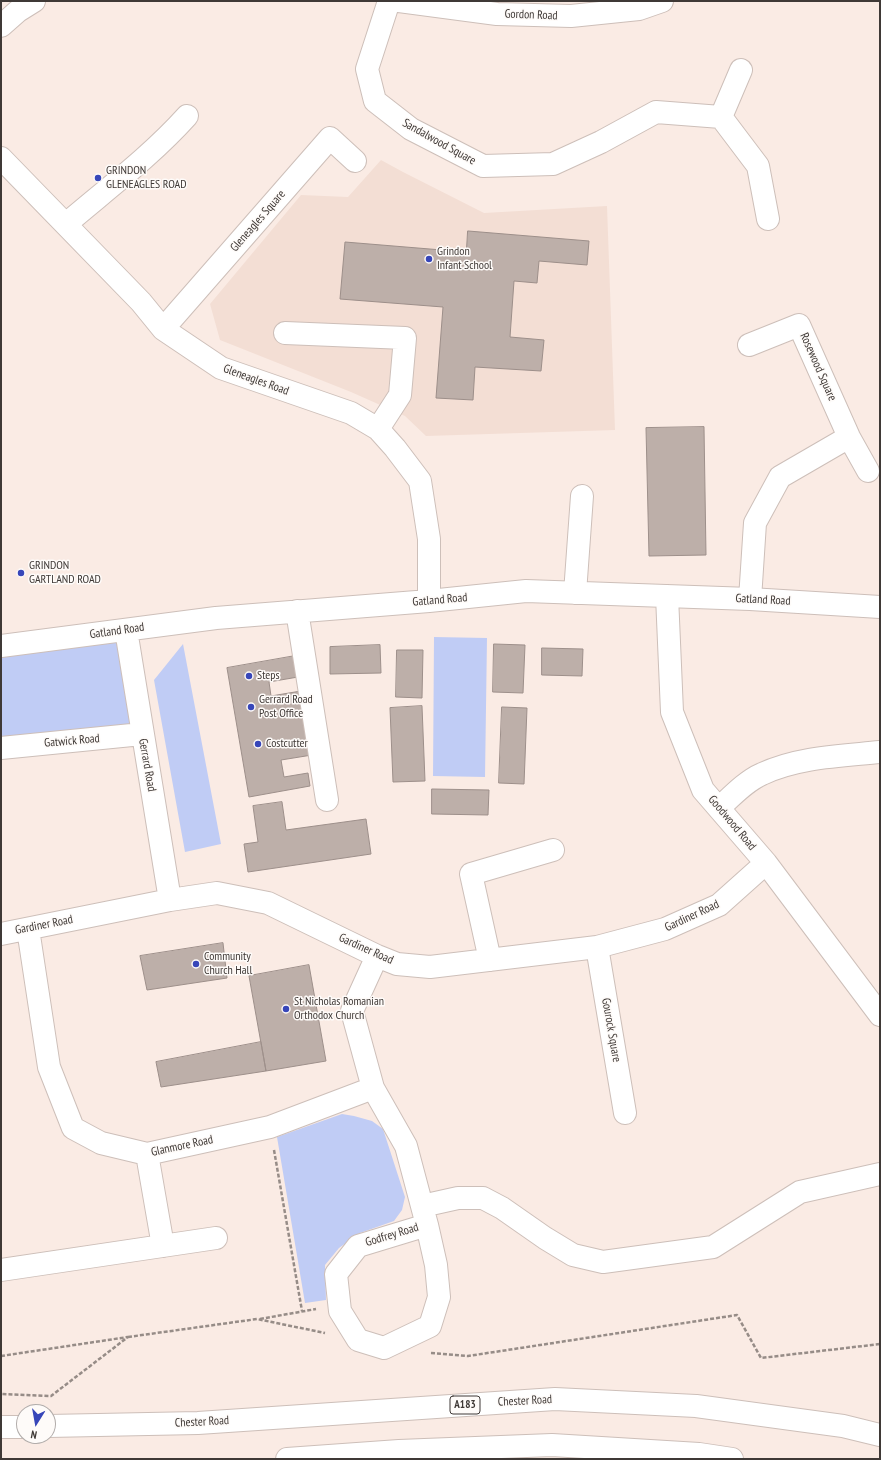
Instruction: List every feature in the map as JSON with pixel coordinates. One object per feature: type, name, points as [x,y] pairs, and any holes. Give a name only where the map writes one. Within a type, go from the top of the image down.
[{"type":"street","points":[[1,26],[18,11],[34,1]]},
{"type":"street","name":"Sandalwood Square","points":[[389,1],[366,69],[376,101],[411,129],[484,166],[553,164],[601,142],[656,112],[721,117]]},
{"type":"street","name":"Gordon Road","points":[[399,1],[498,8],[571,16],[639,9],[662,1]]},
{"type":"street","points":[[741,70],[721,117],[758,166],[768,219]]},
{"type":"street","points":[[66,224],[147,156],[168,137],[187,116]]},
{"type":"street","name":"Gleneagles Square","points":[[162,329],[330,138],[355,161]]},
{"type":"street","name":"Gleneagles Road","points":[[4,165],[66,224],[141,302],[162,329],[221,368],[351,413],[378,429],[395,448],[420,481],[429,539],[429,601]]},
{"type":"street","name":"Rosewood Square","points":[[749,346],[799,324],[849,437],[868,471]]},
{"type":"street","points":[[285,333],[405,338],[400,395],[378,429]]},
{"type":"street","points":[[750,599],[755,523],[780,477],[849,437]]},
{"type":"street","points":[[576,593],[582,496]]},
{"type":"street","name":"Gatland Road","points":[[1,646],[216,618],[429,601],[526,591],[750,599],[880,607]]},
{"type":"street","name":"Goodwood Road","points":[[667,596],[672,712],[703,790],[766,863],[880,1015]]},
{"type":"street","points":[[297,611],[327,800]]},
{"type":"street","name":"Gerrard Road","points":[[126,630],[170,900]]},
{"type":"street","name":"Gatwick Road","points":[[1,748],[142,734]]},
{"type":"street","points":[[719,808],[737,791],[762,774],[791,764],[826,757],[880,752]]},
{"type":"street","points":[[490,960],[471,874],[553,850]]},
{"type":"street","name":"Gardiner Road","points":[[1,934],[170,900],[217,893],[268,903],[377,956],[397,964],[430,967],[597,947],[665,929],[719,905],[766,863]]},
{"type":"street","name":"Glanmore Road","points":[[28,929],[49,1067],[73,1128],[101,1143],[147,1154],[270,1127],[373,1088]]},
{"type":"street","name":"Gourock Square","points":[[597,947],[625,1112]]},
{"type":"street","name":"Godfrey Road","points":[[377,956],[352,1011],[373,1088],[406,1146],[425,1215],[436,1265],[439,1297],[430,1326],[384,1348],[358,1340],[340,1311],[336,1274],[358,1246],[425,1215]]},
{"type":"street","points":[[147,1154],[163,1246]]},
{"type":"street","points":[[425,1215],[458,1198],[483,1198],[502,1208],[573,1255],[603,1262],[713,1247],[800,1192],[880,1174]]},
{"type":"street","points":[[1,1270],[216,1238]]},
{"type":"street","name":"Chester Road","points":[[56,1426],[198,1423],[555,1399],[696,1406],[843,1426],[880,1435]]},
{"type":"street","points":[[1,1427],[16,1427]]},
{"type":"street","points":[[287,1459],[399,1451],[552,1445],[732,1459]]},
{"type":"path","points":[[270,1127],[302,1311]]},
{"type":"path","points":[[1,1356],[257,1319],[339,1305]]},
{"type":"path","points":[[430,1352],[468,1356],[737,1316],[761,1358],[880,1344]]},
{"type":"path","points":[[257,1319],[358,1340]]},
{"type":"path","points":[[1,1394],[51,1396],[128,1337]]},
{"type":"shaded area","name":"Grindon Infant School","points":[[381,160],[484,213],[607,206],[615,430],[426,436],[405,416],[351,392],[220,340],[210,304],[301,195],[348,197]]},
{"type":"shaded area","points":[[126,630],[142,734],[1,748],[1,646]]},
{"type":"shaded area","points":[[434,637],[487,638],[485,777],[433,776]]},
{"type":"shaded area","points":[[183,644],[221,844],[185,852],[154,680]]},
{"type":"shaded area","points":[[342,1114],[372,1121],[383,1129],[405,1197],[402,1210],[394,1221],[360,1233],[339,1248],[325,1265],[326,1300],[305,1303],[277,1137]]},
{"type":"building","points":[[468,231],[589,241],[587,265],[539,261],[537,283],[514,281],[510,337],[544,340],[541,371],[475,367],[473,400],[436,398],[443,307],[340,299],[345,242],[466,252]]},
{"type":"building","points":[[704,427],[706,555],[649,556],[646,428]]},
{"type":"building","points":[[494,644],[525,645],[523,693],[493,692]]},
{"type":"building","points":[[380,645],[381,673],[330,674],[330,647]]},
{"type":"building","points":[[542,648],[583,649],[582,676],[542,675]]},
{"type":"building","points":[[397,650],[423,650],[422,698],[396,697]]},
{"type":"building","points":[[295,656],[298,677],[269,682],[271,696],[301,691],[312,755],[281,760],[284,777],[308,773],[310,786],[249,797],[227,668]]},
{"type":"building","points":[[422,706],[425,781],[393,782],[390,708]]},
{"type":"building","points":[[502,707],[527,708],[524,784],[499,783]]},
{"type":"building","points":[[432,789],[489,790],[488,815],[432,814]]},
{"type":"building","points":[[282,802],[286,830],[366,819],[371,854],[248,872],[244,844],[258,842],[253,806]]},
{"type":"building","points":[[223,943],[227,978],[147,990],[140,956]]},
{"type":"building","name":"St Nicholas Romanian Orthodox Church","points":[[309,965],[326,1061],[266,1071],[249,976]]},
{"type":"building","points":[[261,1042],[266,1071],[161,1087],[156,1062]]},
{"type":"place","name":"GRINDON GLENEAGLES ROAD","points":[[98,178]]},
{"type":"place","name":"Grindon Infant School","points":[[429,259]]},
{"type":"place","name":"GRINDON GARTLAND ROAD","points":[[21,573]]},
{"type":"place","name":"Steps","points":[[249,676]]},
{"type":"place","name":"Gerrard Road Post Office","points":[[251,707]]},
{"type":"place","name":"Costcutter","points":[[258,744]]},
{"type":"place","name":"Community Church Hall","points":[[196,964]]},
{"type":"place","name":"St Nicholas Romanian Orthodox Church","points":[[286,1009]]}]
